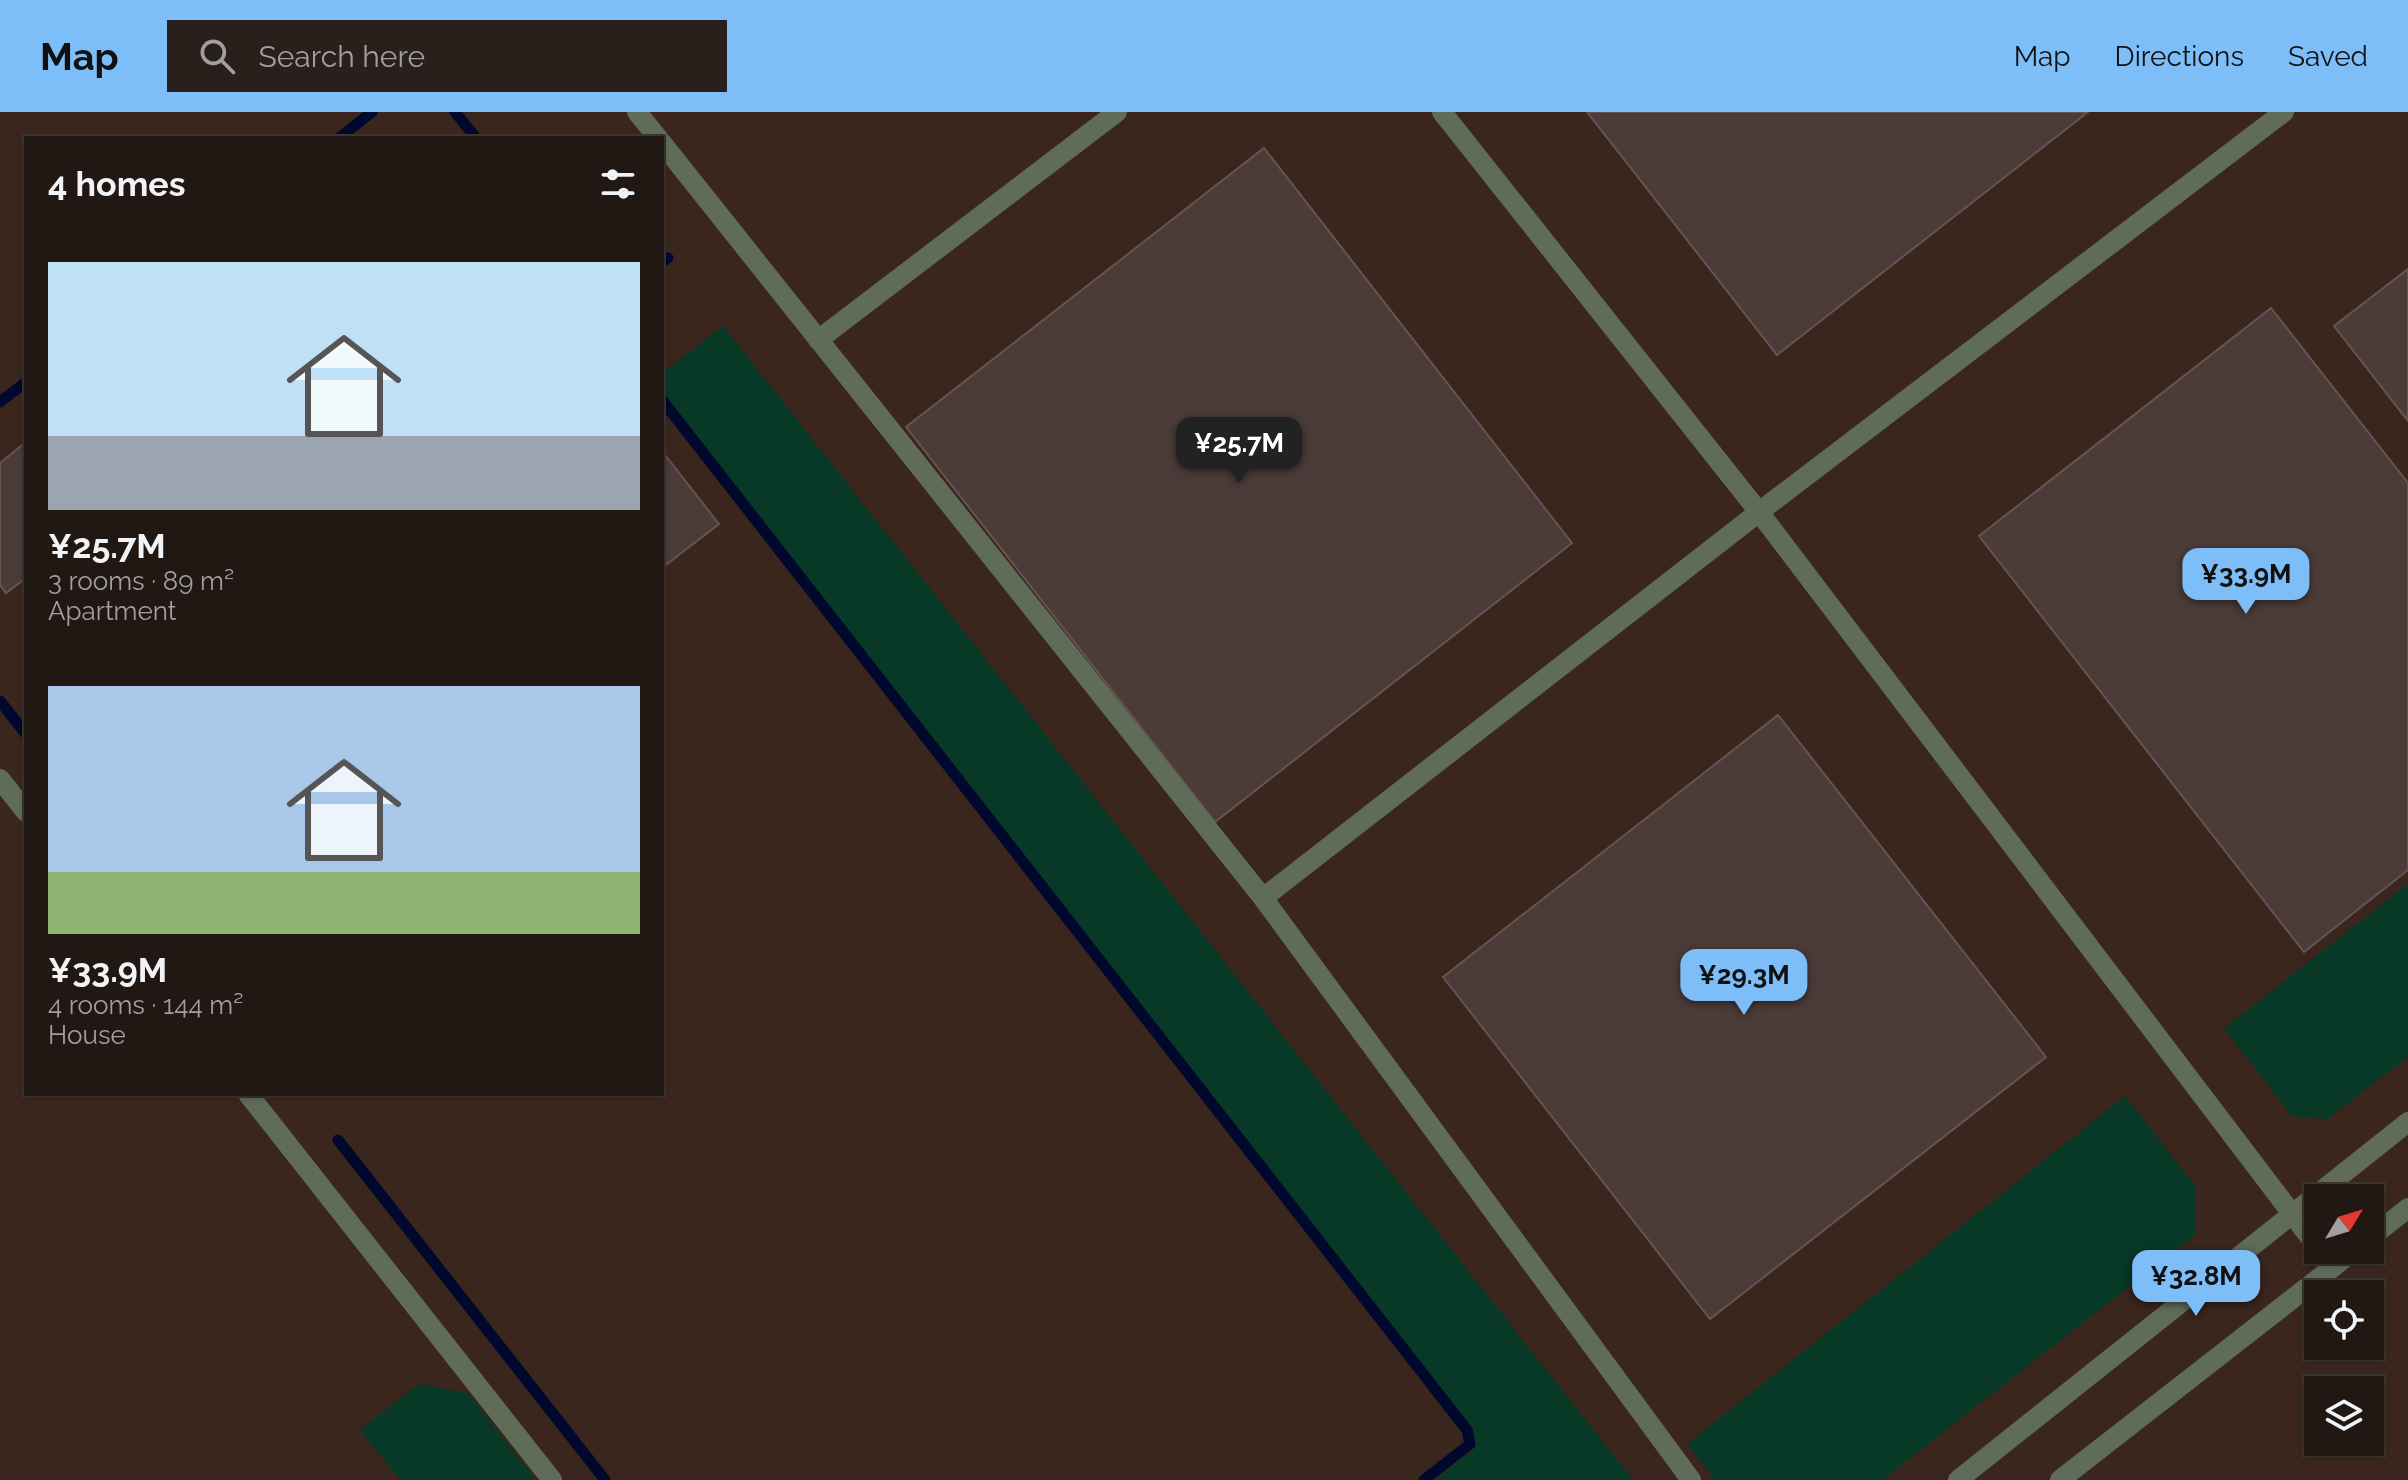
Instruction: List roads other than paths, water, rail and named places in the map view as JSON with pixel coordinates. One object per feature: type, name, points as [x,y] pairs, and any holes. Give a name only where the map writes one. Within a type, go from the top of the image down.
[{"type":"street","points":[[637,112],[656,136]]},
{"type":"street","points":[[818,340],[1117,112]]},
{"type":"street","points":[[1442,112],[1759,512],[2304,1230]]},
{"type":"street","points":[[1263,898],[1759,512],[2284,112]]},
{"type":"street","points":[[664,146],[1263,898],[1691,1480]]},
{"type":"street","points":[[0,779],[24,809]]},
{"type":"street","points":[[250,1096],[552,1480]]},
{"type":"street","points":[[1958,1480],[2408,1122]]},
{"type":"street","points":[[2384,1227],[2408,1208]]},
{"type":"street","points":[[2060,1480],[2338,1264]]},
{"type":"waterway","points":[[342,136],[372,112]]},
{"type":"waterway","points":[[455,112],[474,136]]},
{"type":"waterway","points":[[664,261],[668,258]]},
{"type":"waterway","points":[[0,402],[24,384]]},
{"type":"waterway","points":[[664,403],[1467,1430],[1470,1444],[1424,1480]]},
{"type":"waterway","points":[[0,701],[24,731]]},
{"type":"waterway","points":[[338,1140],[605,1480]]}]
